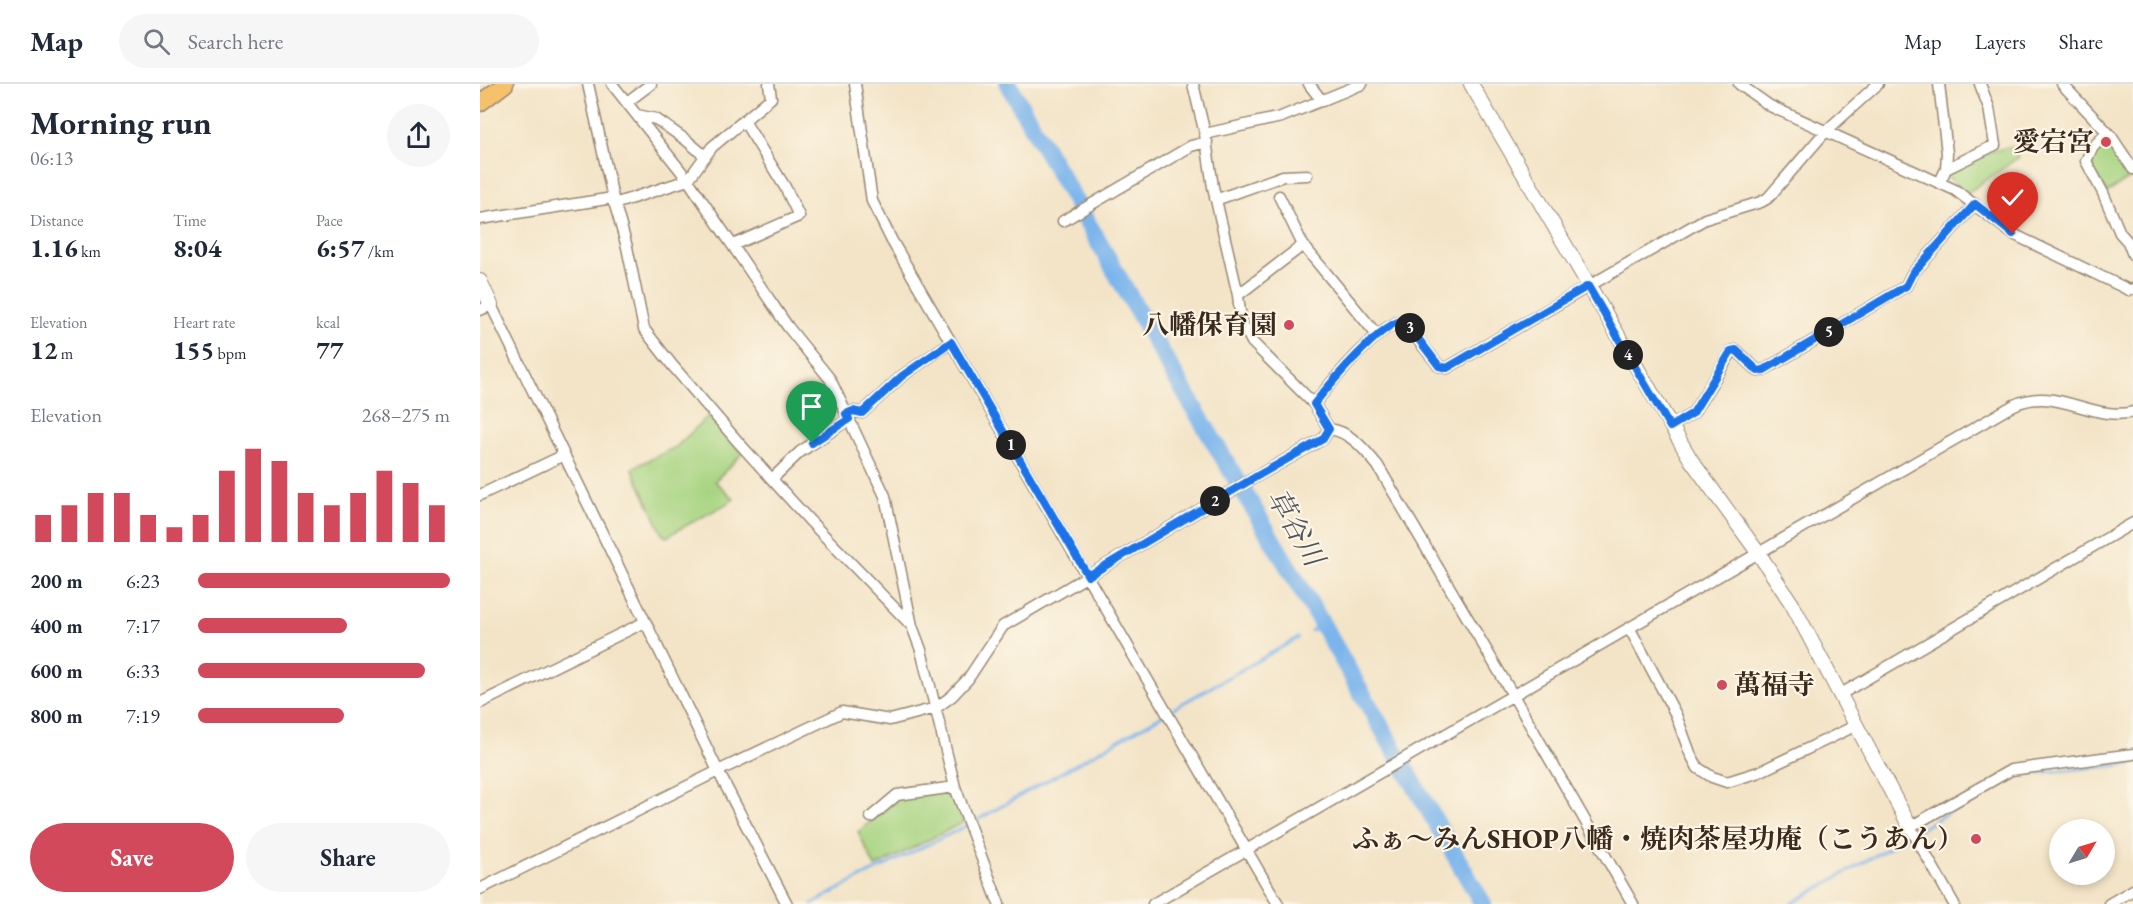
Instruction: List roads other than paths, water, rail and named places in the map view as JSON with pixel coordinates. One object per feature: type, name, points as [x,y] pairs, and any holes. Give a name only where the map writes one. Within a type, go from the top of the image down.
[{"type":"main road","points":[[480,104],[505,84]]},
{"type":"street","points":[[588,84],[644,329],[708,409],[809,520],[912,626]]},
{"type":"street","points":[[612,84],[688,180],[788,327],[830,379],[848,417],[885,496],[912,626],[921,650],[955,787],[999,904]]},
{"type":"street","points":[[627,102],[651,84]]},
{"type":"street","points":[[480,219],[613,201],[688,180],[712,147],[771,98],[769,84]]},
{"type":"street","points":[[855,84],[872,201],[892,241],[1278,904]]},
{"type":"street","points":[[1193,84],[1206,138],[1215,198],[1238,296],[1241,321],[1252,342],[1314,404],[1329,429]]},
{"type":"street","points":[[1309,84],[1322,101]]},
{"type":"street","points":[[1063,221],[1206,138],[1281,117],[1362,84]]},
{"type":"street","points":[[1471,84],[1690,460],[1759,554],[1792,604],[1910,827],[1954,904]]},
{"type":"street","points":[[1738,84],[1766,103],[1825,132],[1955,189],[2013,234],[2129,290],[2133,289]]},
{"type":"street","points":[[1314,404],[1331,382],[1377,335],[1393,323],[1403,321],[1439,366],[1447,368],[1705,219],[1761,202],[1768,198],[1825,132],[1878,84]]},
{"type":"street","points":[[1939,84],[1947,153],[1946,169],[1940,182]]},
{"type":"street","points":[[1946,169],[1995,146],[1989,108],[1980,84]]},
{"type":"street","points":[[2062,84],[2107,133],[2133,169]]},
{"type":"street","points":[[638,115],[656,119],[705,156]]},
{"type":"street","points":[[733,245],[799,216],[785,187],[744,121]]},
{"type":"street","points":[[2107,133],[2092,148],[2086,161],[2120,233],[2131,239],[2133,255]]},
{"type":"street","points":[[1215,198],[1221,198],[1283,176],[1307,175]]},
{"type":"street","points":[[1279,196],[1281,211],[1303,245],[1377,335]]},
{"type":"street","points":[[1670,427],[1693,413],[1731,351],[1736,350],[1758,371],[1764,370],[1906,286],[1912,274],[1975,204]]},
{"type":"street","points":[[1238,296],[1303,245]]},
{"type":"street","points":[[480,281],[485,307],[564,454],[718,771],[787,904]]},
{"type":"street","points":[[772,479],[800,452],[853,411],[862,413],[902,376],[951,342]]},
{"type":"street","points":[[1153,904],[2025,400],[2037,398],[2059,401],[2122,415],[2133,412]]},
{"type":"street","points":[[480,889],[842,712],[890,720],[936,708],[952,696],[968,679],[1003,626],[1323,439],[1329,429]]},
{"type":"street","points":[[1329,429],[1338,430],[1361,446],[1378,466],[1633,904]]},
{"type":"street","points":[[480,495],[564,454]]},
{"type":"street","points":[[1841,694],[2133,523]]},
{"type":"street","points":[[480,703],[645,622]]},
{"type":"street","points":[[1630,629],[1676,715],[1698,768],[1712,777],[1727,782],[1758,772],[1857,725]]},
{"type":"street","points":[[1910,827],[2011,770],[2133,754]]},
{"type":"street","points":[[871,818],[897,795],[955,787]]},
{"type":"street","points":[[2109,904],[2133,890]]},
{"type":"waterway","name":"草谷川","points":[[1008,84],[1175,376],[1322,624],[1483,904]]},
{"type":"waterway","points":[[1311,631],[1322,624]]},
{"type":"waterway","points":[[1169,711],[1298,638]]},
{"type":"waterway","points":[[812,904],[972,823],[1163,715]]},
{"type":"waterway","points":[[1917,831],[2012,775],[2133,764]]},
{"type":"waterway","points":[[1791,904],[1911,835]]},
{"type":"place","name":"愛宕宮","points":[[2106,142]]},
{"type":"place","name":"八幡保育園","points":[[1289,325]]},
{"type":"place","name":"萬福寺","points":[[1722,685]]},
{"type":"place","name":"ふぁ～みんSHOP八幡・焼肉茶屋功庵（こうあん）","points":[[1976,839]]}]
